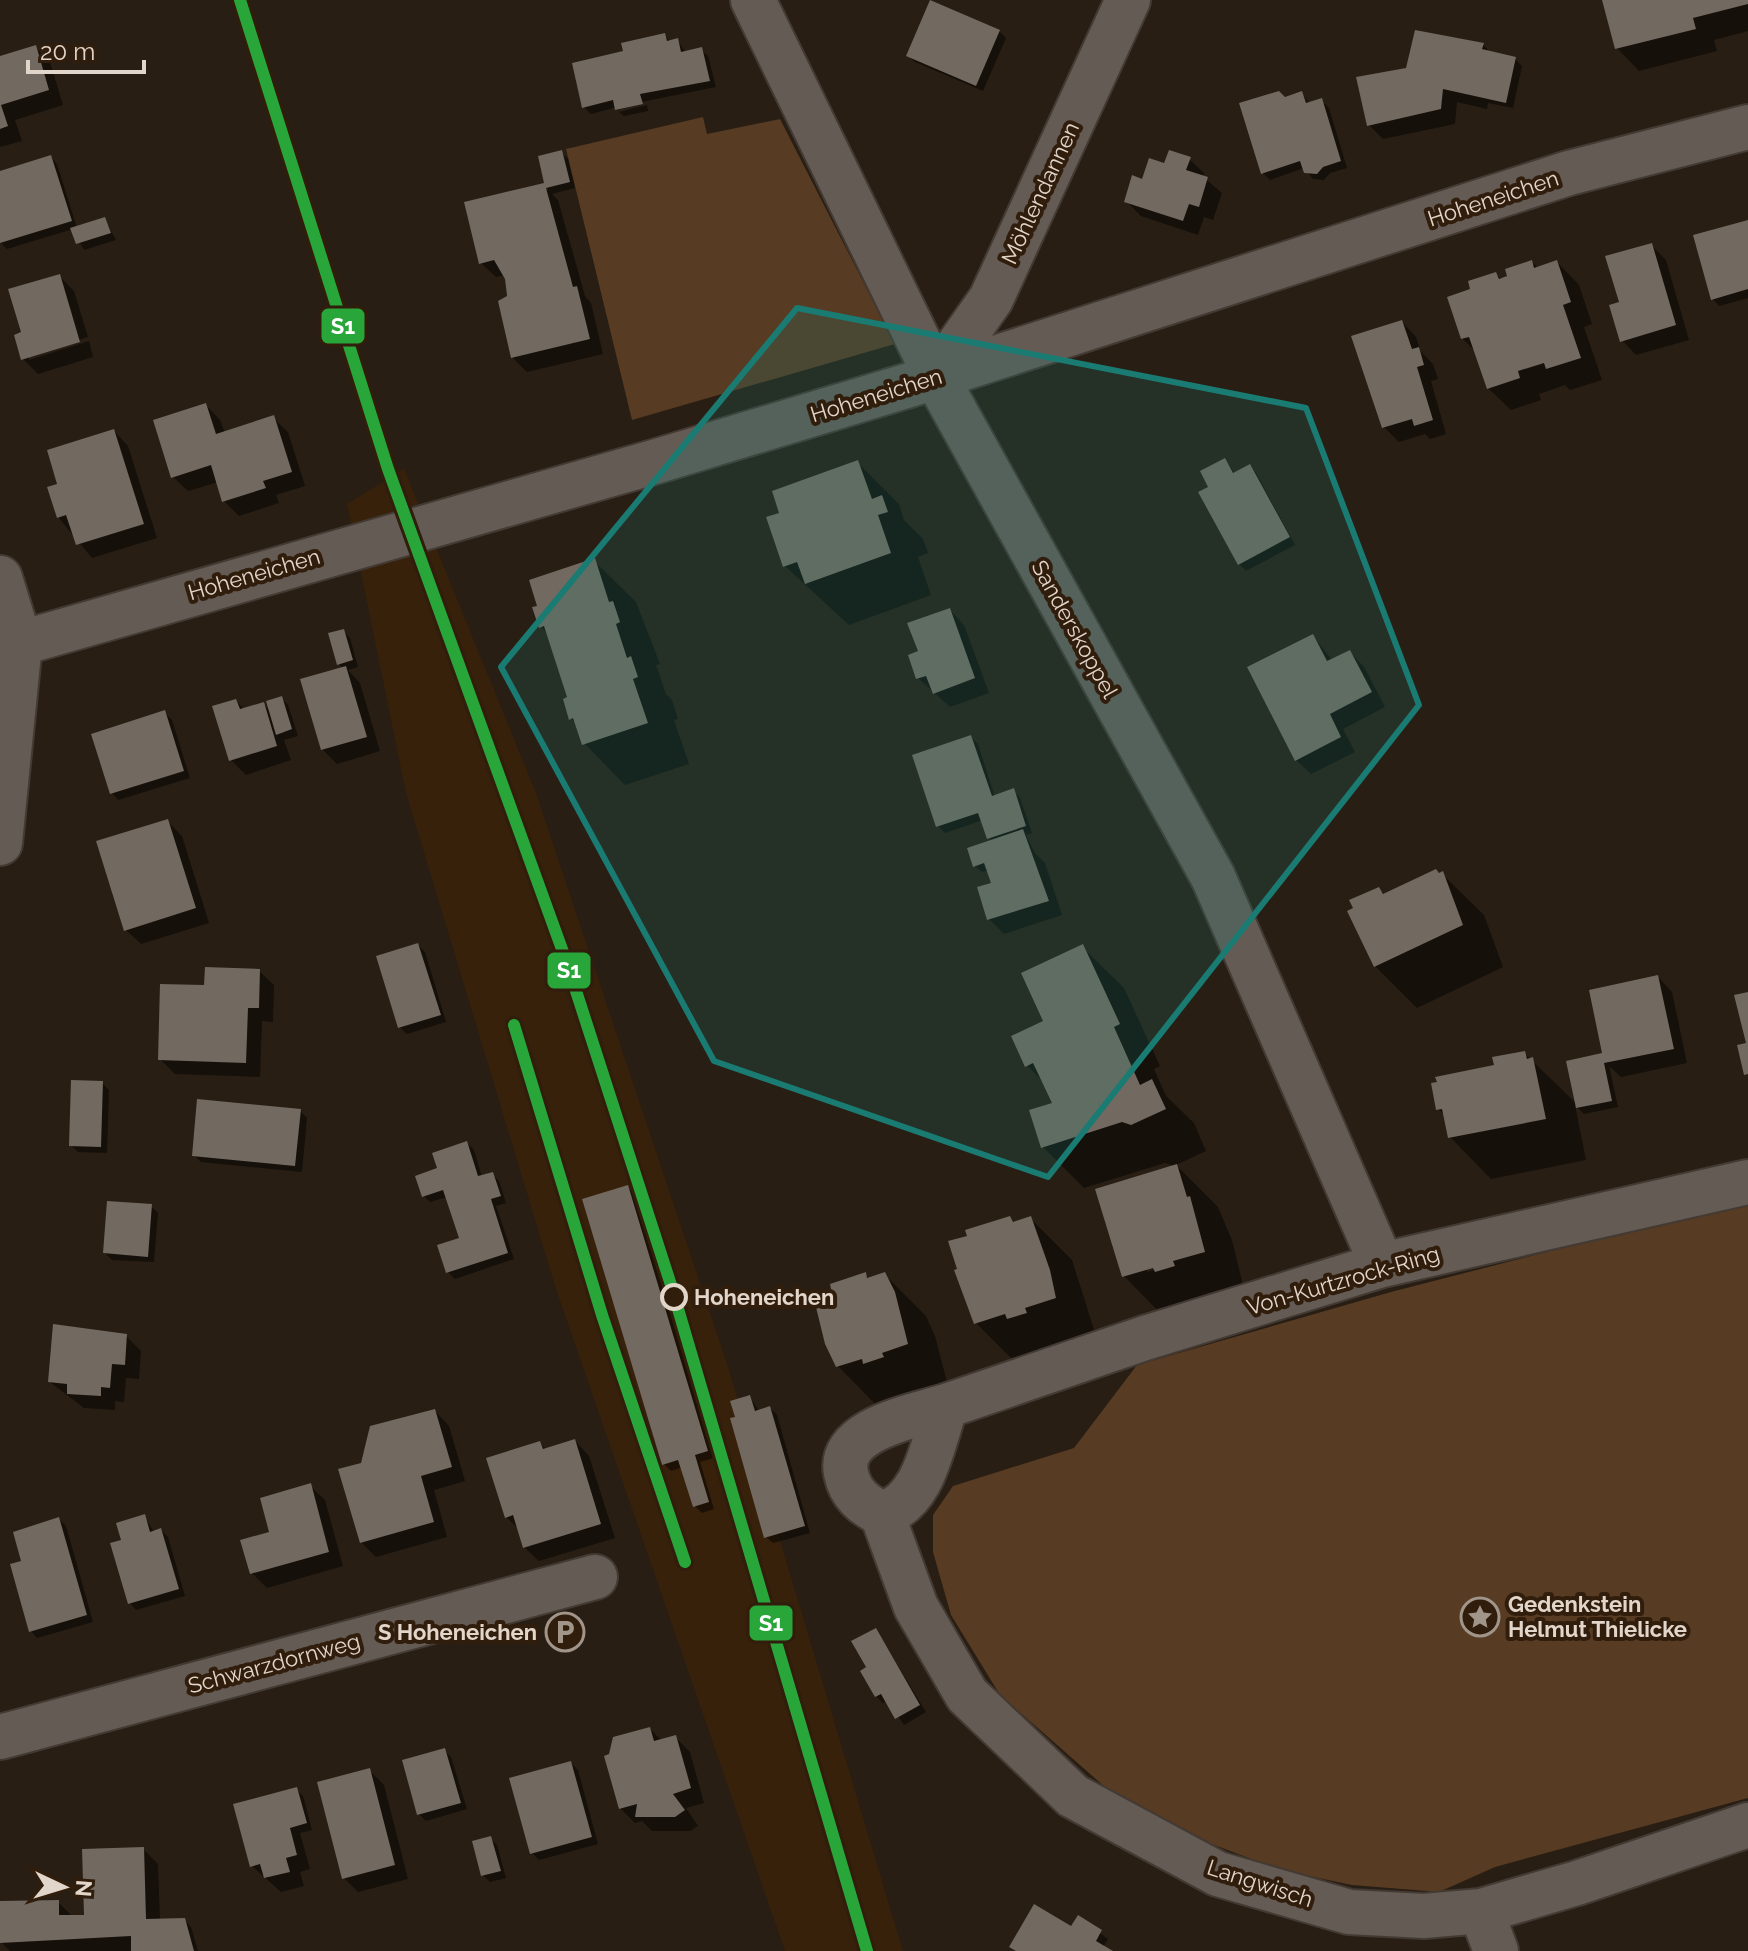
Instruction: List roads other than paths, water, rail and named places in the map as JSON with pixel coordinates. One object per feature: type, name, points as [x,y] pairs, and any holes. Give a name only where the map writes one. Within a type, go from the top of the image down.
[{"type":"street","name":"Sanderskoppel","points":[[753,0],[936,377],[1213,877],[1382,1265]]},
{"type":"street","name":"Möhlendannen","points":[[936,377],[991,299],[1128,0]]},
{"type":"street","name":"Hoheneichen","points":[[10,646],[936,377],[1569,173],[1748,127]]},
{"type":"street","points":[[0,578],[10,646],[0,843]]},
{"type":"street","name":"Von-Kurtzrock-Ring","points":[[882,1514],[860,1500],[852,1490],[845,1468],[846,1456],[867,1432],[1145,1338],[1382,1265],[1748,1182]]},
{"type":"street","points":[[882,1514],[893,1511],[912,1496],[946,1406]]},
{"type":"street","name":"Langwisch","points":[[882,1514],[916,1607],[967,1695],[1073,1796],[1218,1874],[1349,1912],[1424,1916],[1481,1911],[1577,1883],[1748,1825]]},
{"type":"street","name":"Schwarzdornweg","points":[[0,1737],[595,1577]]},
{"type":"street","points":[[1481,1911],[1496,1951]]},
{"type":"place","name":"Hoheneichen","points":[[674,1297]]},
{"type":"place","name":"Gedenkstein Helmut Thielicke","points":[[1480,1617]]},
{"type":"place","name":"S Hoheneichen","points":[[565,1632]]}]
